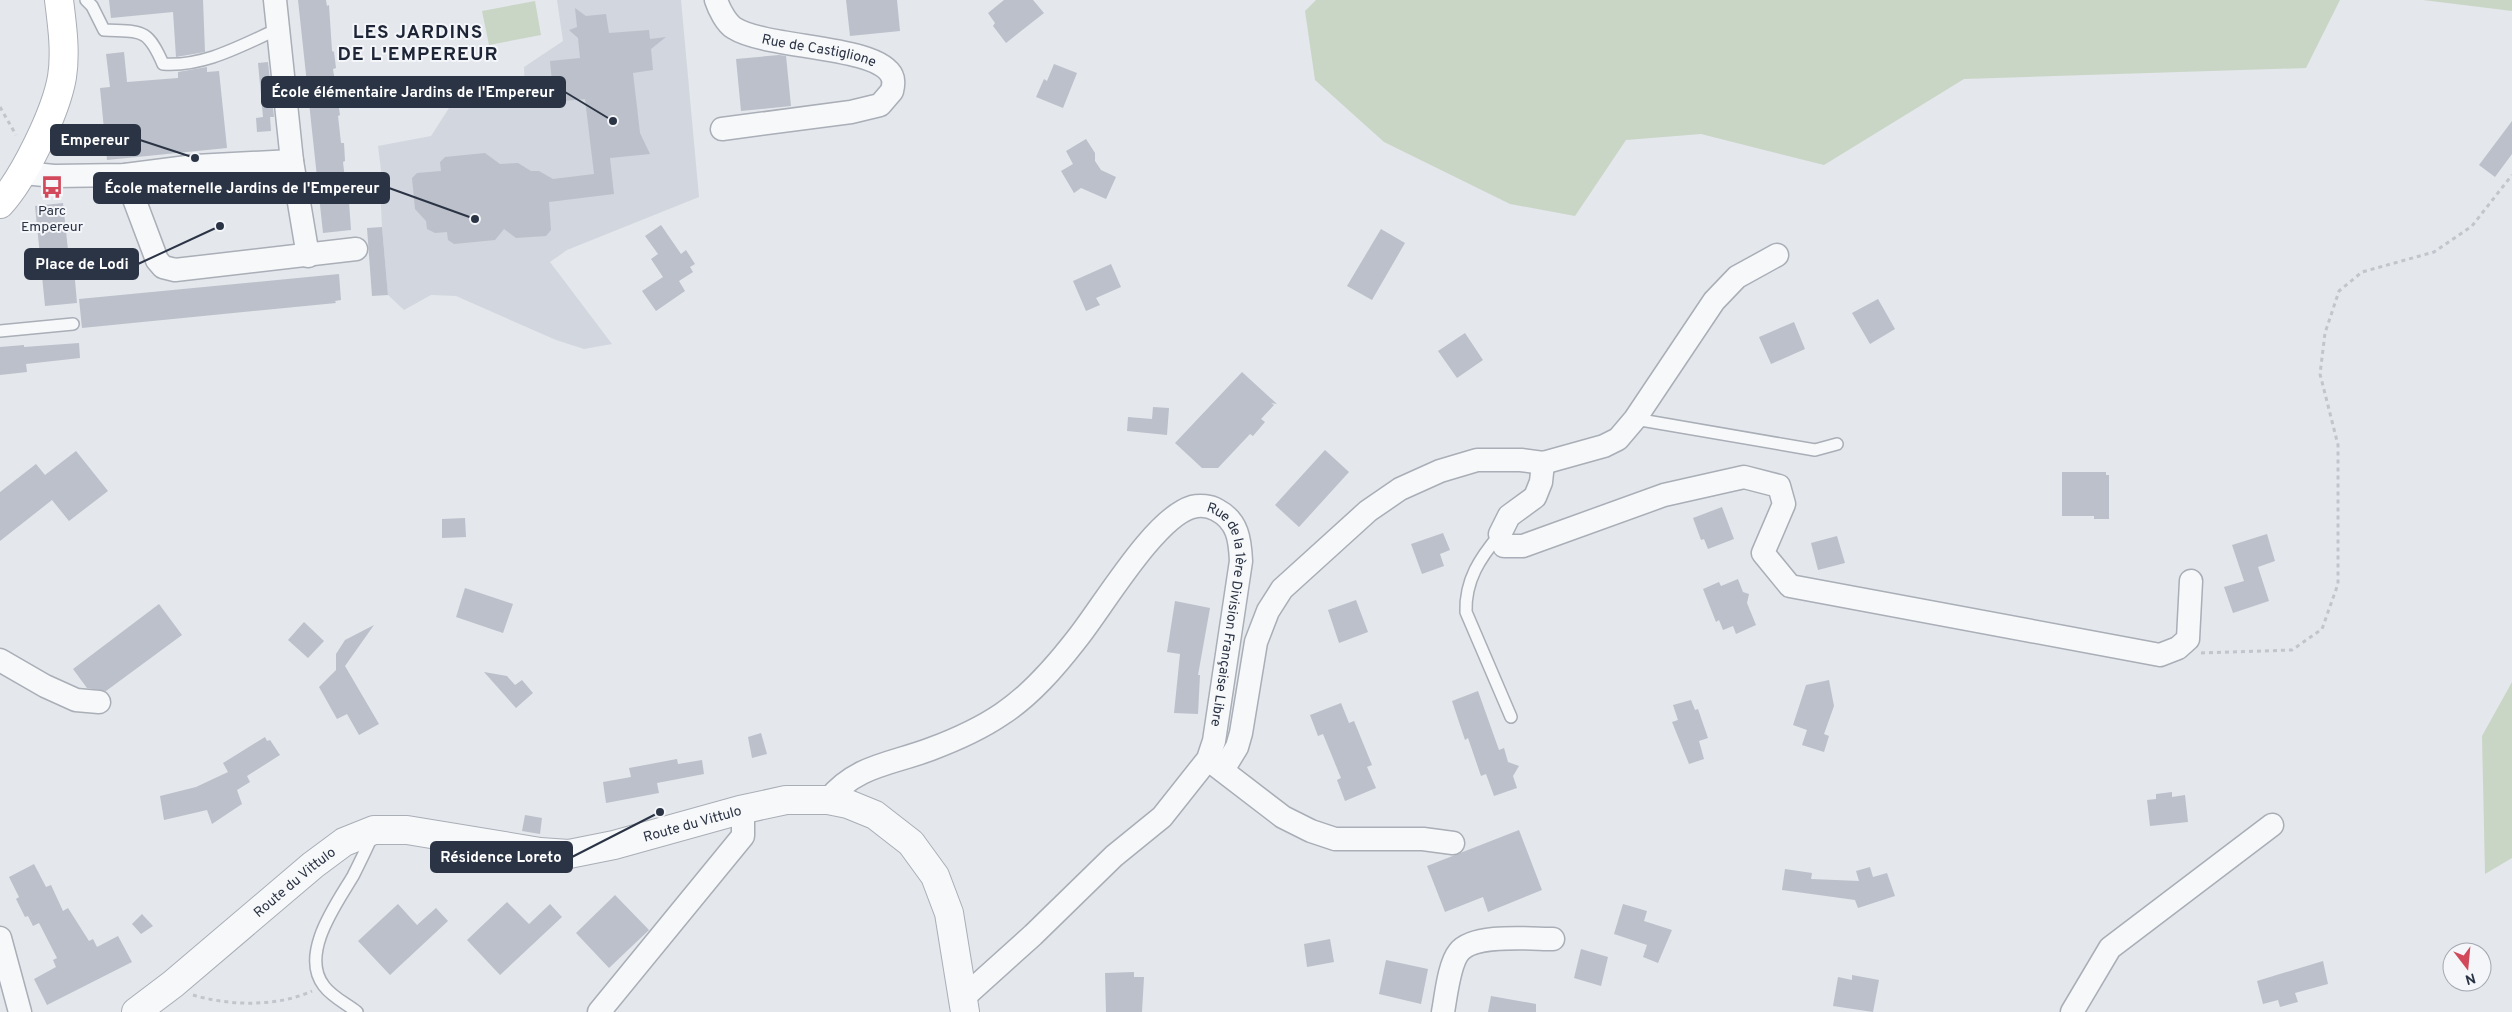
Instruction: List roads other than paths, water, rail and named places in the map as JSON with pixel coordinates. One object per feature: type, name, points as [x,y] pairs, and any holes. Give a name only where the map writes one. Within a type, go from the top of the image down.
[{"type":"main road","points":[[0,204],[29,163],[56,98],[62,76],[59,0]]},
{"type":"street","points":[[274,0],[292,161],[308,256]]},
{"type":"street","name":"Rue de Castiglione","points":[[716,0],[719,10],[733,28],[759,38],[862,56],[885,67],[893,77],[892,92],[880,105],[851,112],[722,129]]},
{"type":"street","points":[[29,163],[54,176],[125,175],[195,166],[292,161]]},
{"type":"street","points":[[125,175],[157,260],[163,267],[175,270],[356,249]]},
{"type":"street","points":[[1453,843],[1423,840],[1335,839],[1311,832],[1284,816],[1215,764],[1237,747],[1256,642],[1268,611],[1282,589],[1306,566],[1368,511],[1400,489],[1440,471],[1477,460],[1521,460],[1543,463],[1604,446],[1618,439],[1635,420],[1714,302],[1737,277],[1777,256]]},
{"type":"street","points":[[1543,463],[1541,482],[1535,497],[1509,516],[1500,534],[1504,546],[1523,546],[1664,495],[1744,477],[1779,486],[1784,504],[1763,553],[1790,586],[2160,655],[2178,648],[2188,639],[2191,582]]},
{"type":"street","name":"Rue de la 1ère Division Française Libre","points":[[828,800],[836,790],[857,774],[930,749],[974,731],[1003,714],[1049,672],[1076,640],[1140,553],[1168,522],[1192,507],[1210,506],[1225,514],[1235,526],[1240,540],[1241,561],[1214,741],[1215,764],[1162,817],[1114,856],[964,1005]]},
{"type":"street","points":[[0,660],[45,686],[76,700],[99,702]]},
{"type":"street","name":"Route du Vittulo","points":[[136,1012],[173,984],[313,865],[344,842],[374,830],[407,830],[540,852],[569,854],[614,845],[740,810],[786,800],[828,800],[848,804],[875,815],[911,843],[935,876],[949,913],[964,1005]]},
{"type":"street","points":[[599,1012],[743,836],[744,819],[740,810]]},
{"type":"street","points":[[2072,1012],[2110,948],[2272,825]]},
{"type":"street","points":[[0,938],[20,1012]]},
{"type":"street","points":[[1443,1012],[1451,974],[1459,953],[1468,946],[1491,939],[1553,939]]},
{"type":"lane","points":[[86,0],[92,6],[104,30],[138,31],[151,40],[162,64],[183,66],[214,58],[278,29]]},
{"type":"lane","points":[[0,331],[73,324]]},
{"type":"lane","points":[[1635,420],[1815,450],[1837,444]]},
{"type":"lane","points":[[1500,534],[1480,558],[1472,574],[1466,595],[1466,612],[1511,717]]},
{"type":"lane","points":[[358,1012],[323,986],[316,960],[320,938],[328,916],[352,876],[374,830]]},
{"type":"place","name":"École élémentaire Jardins de l'Empereur","points":[[613,121]]},
{"type":"place","name":"Empereur","points":[[195,158]]},
{"type":"place","name":"Parc Empereur","points":[[52,187]]},
{"type":"place","name":"École maternelle Jardins de l'Empereur","points":[[475,219]]},
{"type":"place","name":"Place de Lodi","points":[[220,226]]},
{"type":"place","name":"Résidence Loreto","points":[[660,812]]},
{"type":"district","name":"LES JARDINS DE L'EMPEREUR","points":[[418,42]]}]
